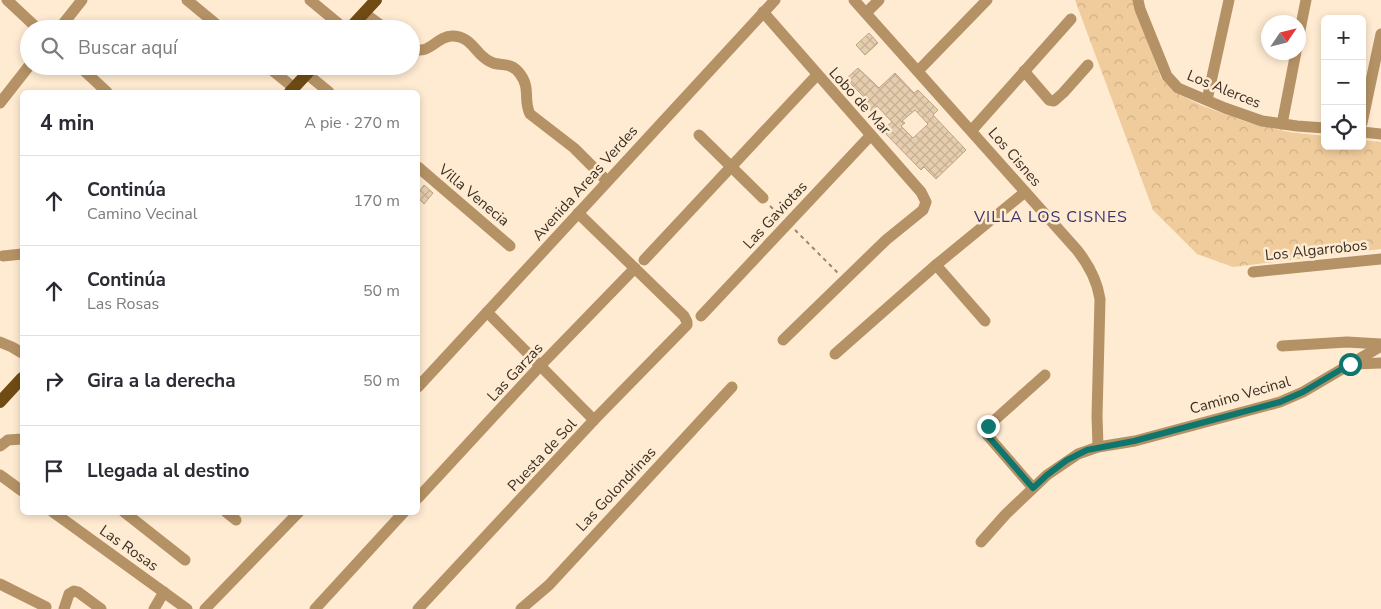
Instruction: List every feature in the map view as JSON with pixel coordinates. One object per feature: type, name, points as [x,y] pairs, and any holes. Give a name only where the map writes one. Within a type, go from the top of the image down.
[{"type":"main road","points":[[357,20],[376,0]]},
{"type":"main road","points":[[292,90],[306,75]]},
{"type":"main road","points":[[0,402],[20,380]]},
{"type":"street","points":[[7,0],[28,20]]},
{"type":"street","points":[[66,20],[82,0]]},
{"type":"street","points":[[187,0],[211,20]]},
{"type":"street","points":[[310,0],[334,20]]},
{"type":"street","name":"Avenida Areas Verdes","points":[[420,385],[775,0]]},
{"type":"street","name":"Los Cisnes","points":[[854,0],[972,130],[1084,258],[1097,282],[1100,299],[1098,447]]},
{"type":"street","points":[[866,13],[879,0]]},
{"type":"street","points":[[918,71],[987,0]]},
{"type":"street","name":"Los Alerces","points":[[1138,0],[1170,80],[1178,88],[1243,115],[1282,124],[1321,128]]},
{"type":"street","points":[[1207,100],[1229,0]]},
{"type":"street","points":[[1303,15],[1306,0]]},
{"type":"street","name":"Lobo de Mar","points":[[763,12],[925,199],[926,205],[921,212],[886,240],[845,280]]},
{"type":"street","points":[[364,13],[374,20]]},
{"type":"street","points":[[972,130],[1071,20]]},
{"type":"street","points":[[1366,105],[1381,34]]},
{"type":"street","points":[[420,50],[424,50],[445,37],[457,36],[469,41],[489,61],[507,64],[517,70],[526,85],[527,107],[530,114],[574,148],[607,181]]},
{"type":"street","points":[[1282,124],[1294,60]]},
{"type":"street","points":[[1024,71],[1049,100],[1054,101],[1088,65]]},
{"type":"street","points":[[0,103],[19,89],[25,75]]},
{"type":"street","points":[[89,75],[105,90]]},
{"type":"street","points":[[276,75],[292,90]]},
{"type":"street","points":[[315,75],[327,90]]},
{"type":"street","name":"Las Garzas","points":[[420,496],[540,366],[732,168],[817,75]]},
{"type":"street","points":[[1366,132],[1381,134]]},
{"type":"street","points":[[699,135],[762,198]]},
{"type":"street","name":"Las Gaviotas","points":[[702,316],[871,135]]},
{"type":"street","name":"Villa Venecia","points":[[420,169],[510,246]]},
{"type":"street","points":[[835,354],[936,264],[1025,192]]},
{"type":"street","points":[[578,213],[640,264]]},
{"type":"street","points":[[3,256],[20,254]]},
{"type":"street","name":"Los Algarrobos","points":[[1253,272],[1381,259]]},
{"type":"street","name":"Puesta de Sol","points":[[418,609],[594,420],[685,328],[687,322],[684,316],[640,264]]},
{"type":"street","points":[[936,264],[985,321]]},
{"type":"street","points":[[783,340],[845,280]]},
{"type":"street","points":[[487,312],[594,420]]},
{"type":"street","points":[[0,342],[20,352]]},
{"type":"street","points":[[1282,346],[1347,342],[1381,345]]},
{"type":"street","name":"Camino Vecinal","points":[[1098,447],[1134,441],[1280,402],[1303,392],[1381,345]]},
{"type":"street","points":[[1350,364],[1381,363]]},
{"type":"street","points":[[1033,488],[986,432],[988,426],[1045,375]]},
{"type":"street","name":"Las Golondrinas","points":[[521,609],[549,585],[732,388]]},
{"type":"street","points":[[0,446],[8,440],[20,439]]},
{"type":"street","points":[[981,542],[1006,514],[1047,475],[1067,460],[1098,447]]},
{"type":"street","points":[[0,475],[20,490]]},
{"type":"street","name":"Las Rosas","points":[[57,515],[187,609]]},
{"type":"street","points":[[128,515],[185,560]]},
{"type":"street","points":[[230,515],[236,520]]},
{"type":"street","points":[[205,609],[296,515]]},
{"type":"street","points":[[315,609],[396,515]]},
{"type":"street","points":[[0,584],[46,607]]},
{"type":"street","points":[[64,609],[69,594],[74,591],[101,609]]},
{"type":"street","points":[[154,609],[164,592]]},
{"type":"path","points":[[762,198],[845,280]]},
{"type":"green space","points":[[1075,0],[1133,0],[1161,78],[1176,93],[1203,106],[1247,122],[1289,132],[1321,136],[1321,150],[1366,150],[1366,140],[1381,142],[1381,249],[1233,267],[1197,254],[1153,210]]},
{"type":"building","points":[[869,33],[878,43],[865,55],[856,45]]},
{"type":"building","points":[[858,68],[879,88],[895,73],[914,93],[918,90],[938,110],[933,115],[966,150],[936,179],[924,167],[921,170],[882,130],[892,122],[877,106],[872,112],[865,104],[868,101],[846,79]],"holes":[[[915,110],[928,124],[913,138],[901,126],[905,123],[902,121]]]},
{"type":"building","points":[[424,185],[433,193],[424,204],[420,200],[420,190]]},
{"type":"district","name":"VILLA LOS CISNES","points":[[1051,216]]},
{"type":"route","points":[[988,426],[986,432],[988,436],[1033,488],[1067,460],[1087,450],[1134,441],[1280,402],[1303,392],[1350,364]]}]
